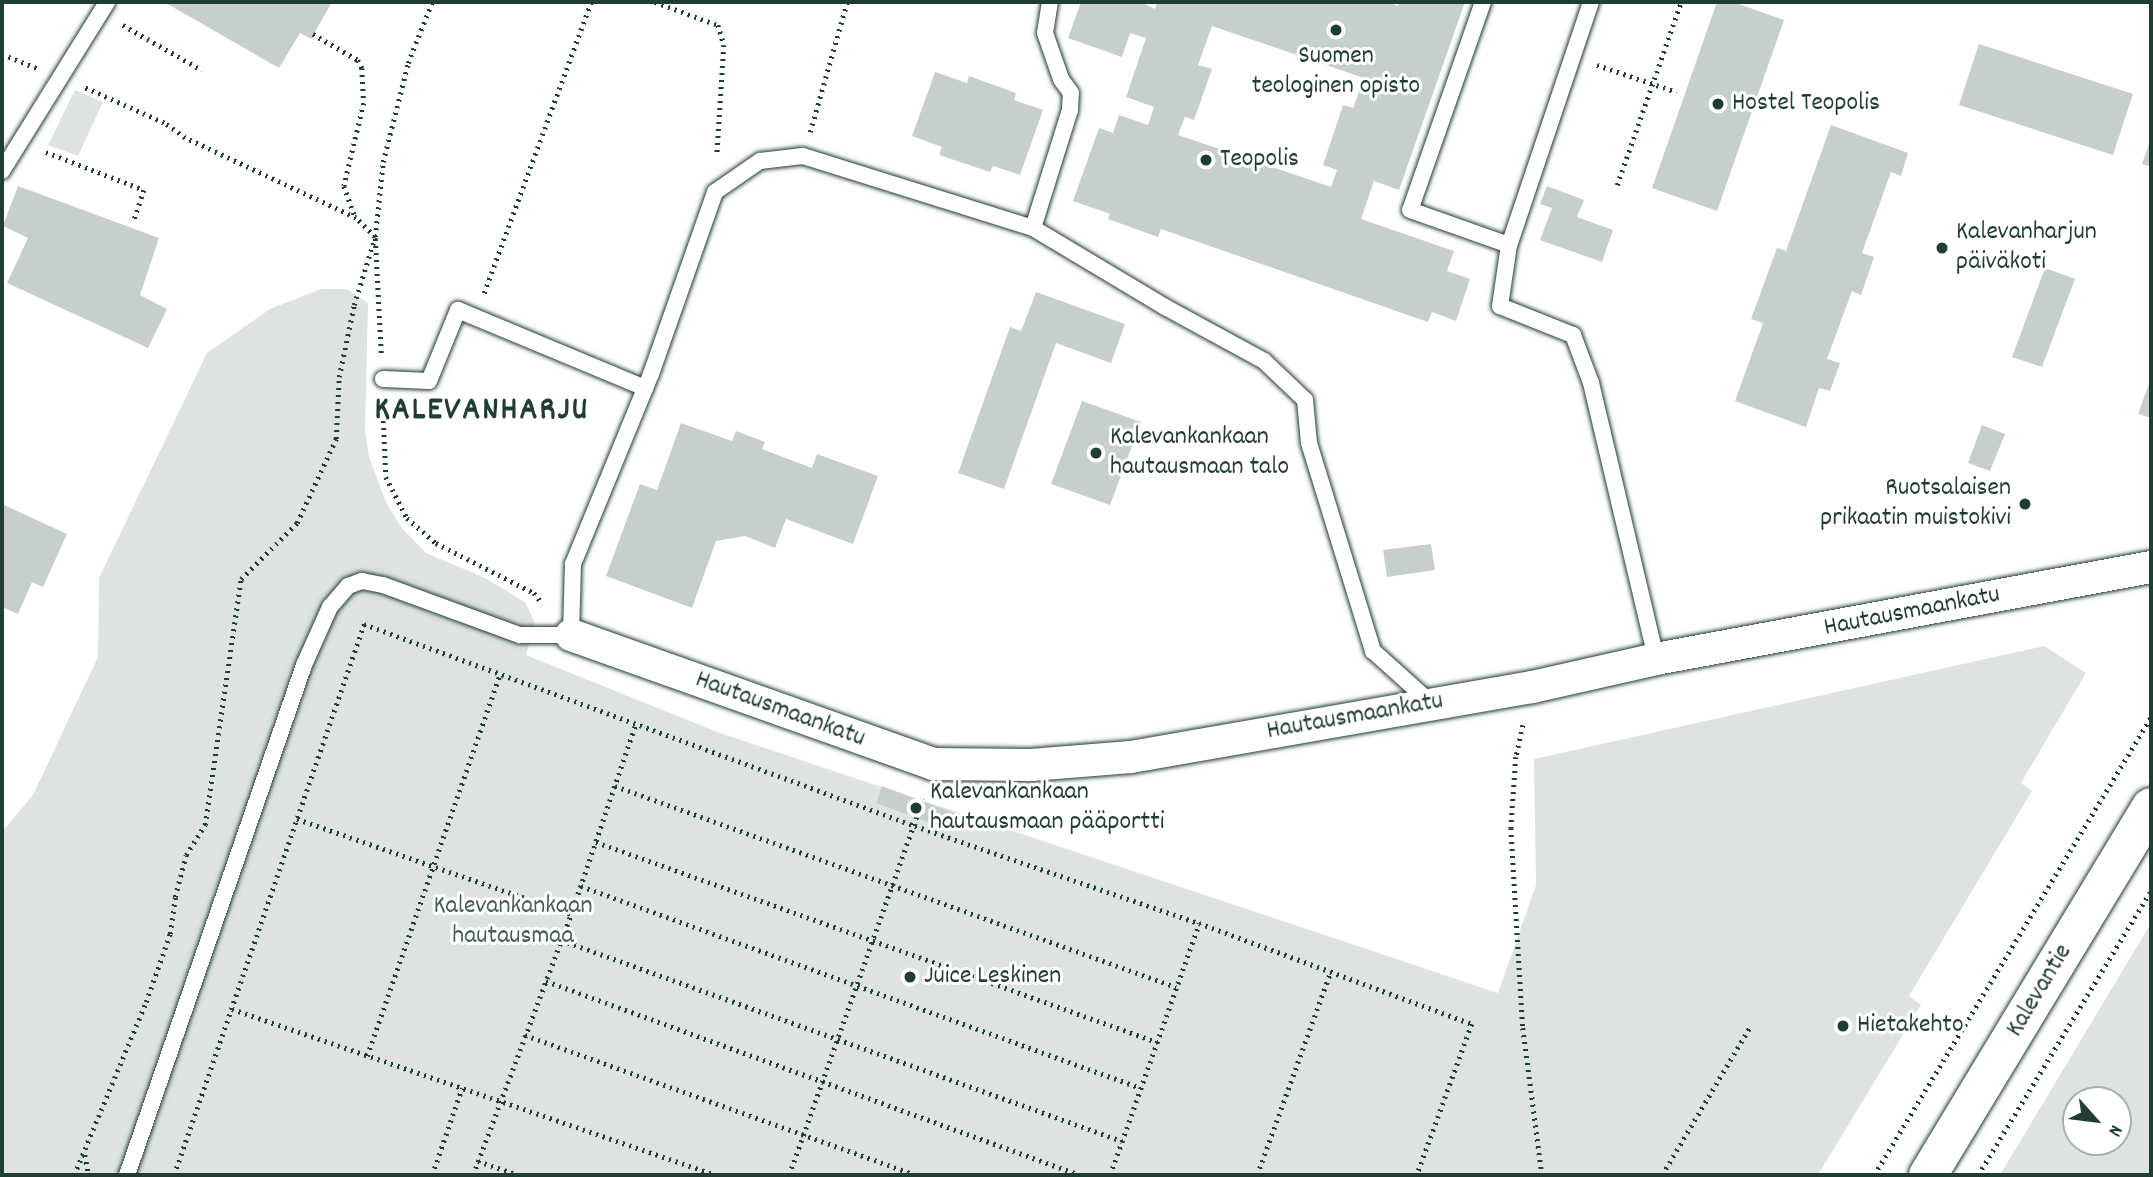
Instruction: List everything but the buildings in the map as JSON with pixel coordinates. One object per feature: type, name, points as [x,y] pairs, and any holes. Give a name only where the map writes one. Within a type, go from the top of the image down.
[{"type":"main road","name":"Kalevantie","points":[[1928,1175],[2151,807]]},
{"type":"street","name":"Hautausmaankatu","points":[[571,635],[933,764],[981,767],[1131,757],[1532,687],[1656,659],[2151,567]]},
{"type":"lane","points":[[1033,228],[1070,110],[1071,93],[1061,79],[1045,33],[1050,2]]},
{"type":"lane","points":[[1483,2],[1410,210],[1509,246]]},
{"type":"lane","points":[[1591,2],[1509,246],[1500,306],[1573,335],[1591,383],[1656,659]]},
{"type":"lane","points":[[2,171],[104,7]]},
{"type":"lane","points":[[127,1175],[304,665],[330,607],[348,586],[362,581],[383,585],[520,635],[571,635],[573,564],[645,387],[715,192],[760,161],[803,156],[1033,228],[1165,307],[1264,361],[1304,400],[1309,443],[1374,651],[1431,703]]},
{"type":"lane","points":[[383,379],[429,381],[458,310],[645,387]]},
{"type":"path","points":[[475,317],[591,2]]},
{"type":"path","points":[[655,2],[718,25],[724,45],[715,192]]},
{"type":"path","points":[[803,156],[847,2]]},
{"type":"path","points":[[1617,185],[1681,2]]},
{"type":"path","points":[[104,7],[202,70]]},
{"type":"path","points":[[313,34],[359,60],[362,68],[364,103],[344,186],[356,218]]},
{"type":"path","points":[[1573,56],[1677,92]]},
{"type":"path","points":[[62,78],[164,123],[185,138],[356,218],[376,237],[354,305],[339,377],[337,439],[297,523],[241,579],[205,825],[186,855],[170,934],[85,1154],[74,1175]]},
{"type":"path","points":[[19,141],[144,190],[134,221]]},
{"type":"path","points":[[174,1175],[364,624],[915,826],[1199,923],[1472,1024],[1417,1175]]},
{"type":"path","points":[[367,1056],[431,865],[500,674]]},
{"type":"path","points":[[1532,687],[1516,757],[1511,828],[1523,1028],[1542,1175]]},
{"type":"path","points":[[1874,1175],[2151,717]]},
{"type":"path","points":[[473,1175],[571,914],[636,723]]},
{"type":"path","points":[[789,1175],[915,826],[933,764]]},
{"type":"path","points":[[615,786],[1176,987]]},
{"type":"path","points":[[297,819],[571,914]]},
{"type":"path","points":[[596,842],[1157,1042]]},
{"type":"path","points":[[581,886],[1141,1088]]},
{"type":"path","points":[[1978,1175],[2151,890]]},
{"type":"path","points":[[1110,1175],[1199,923]]},
{"type":"path","points":[[561,940],[1122,1142]]},
{"type":"path","points":[[1257,1175],[1331,971]]},
{"type":"path","points":[[546,981],[1080,1175]]},
{"type":"path","points":[[232,1009],[716,1175]]},
{"type":"path","points":[[1662,1175],[1751,1027]]},
{"type":"path","points":[[525,1035],[915,1175]]},
{"type":"path","points":[[432,1175],[462,1088]]},
{"type":"path","points":[[85,1154],[89,1175]]},
{"type":"path","points":[[478,1161],[518,1175]]},
{"type":"green space","points":[[75,90],[103,102],[78,156],[48,145]]},
{"type":"green space","name":"Kalevankankaan hautausmaa","points":[[321,289],[347,289],[368,303],[365,430],[369,457],[386,502],[401,527],[426,553],[483,577],[525,602],[535,623],[526,655],[720,733],[1498,993],[1536,885],[1534,759],[2044,646],[2086,673],[2021,783],[2032,791],[1909,996],[1921,1005],[1818,1175],[2,1175],[2,832],[33,795],[98,657],[99,578],[207,353],[270,309]]},
{"type":"green space","points":[[2151,923],[2151,1175],[2000,1175]]},
{"type":"place","name":"Suomen teologinen opisto","points":[[1336,30]]},
{"type":"place","name":"Hostel Teopolis","points":[[1718,104]]},
{"type":"place","name":"Teopolis","points":[[1206,160]]},
{"type":"place","name":"Kalevanharjun päiväkoti","points":[[1942,248]]},
{"type":"place","name":"Kalevankankaan hautausmaan talo","points":[[1096,453]]},
{"type":"place","name":"Ruotsalaisen prikaatin muistokivi","points":[[2025,504]]},
{"type":"place","name":"Kalevankankaan hautausmaan pääportti","points":[[916,808]]},
{"type":"place","name":"Juice Leskinen","points":[[910,977]]},
{"type":"place","name":"Hietakehto","points":[[1843,1026]]},
{"type":"district","name":"KALEVANHARJU","points":[[482,412]]}]
